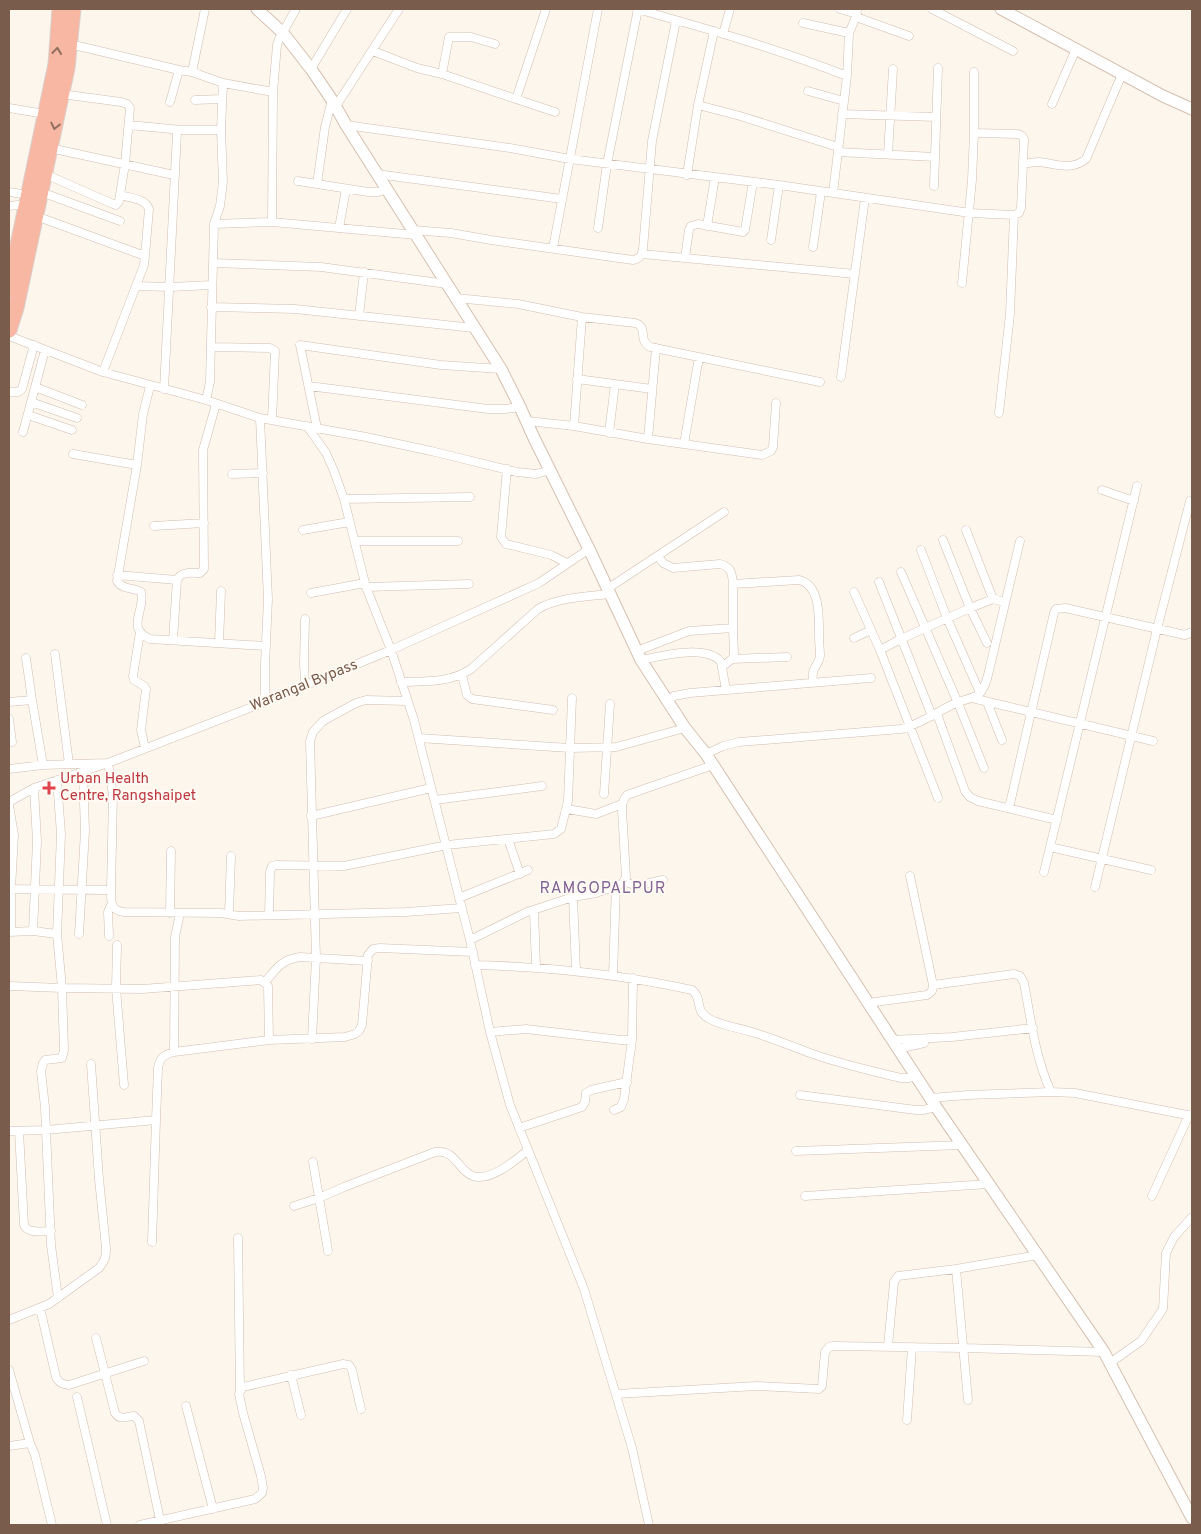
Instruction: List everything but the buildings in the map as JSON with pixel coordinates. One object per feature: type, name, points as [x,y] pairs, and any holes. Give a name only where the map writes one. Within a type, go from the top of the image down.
[{"type":"highway","points":[[9,330],[16,308],[46,114],[56,64],[60,9]]},
{"type":"highway","points":[[9,288],[12,263],[33,202],[45,174],[70,44],[73,9]]},
{"type":"main road","points":[[257,9],[283,33],[311,69],[501,369],[639,655],[667,701],[685,728],[706,754],[915,1076],[1107,1358],[1192,1518]]},
{"type":"main road","points":[[1001,9],[1163,96],[1192,109]]},
{"type":"street","points":[[192,72],[205,9]]},
{"type":"street","points":[[272,222],[275,52],[279,39],[296,9]]},
{"type":"street","points":[[311,69],[347,9]]},
{"type":"street","points":[[317,184],[325,127],[334,103],[373,51],[399,9]]},
{"type":"street","points":[[516,99],[546,9]]},
{"type":"street","points":[[553,248],[598,9]]},
{"type":"street","points":[[598,228],[607,164],[637,9],[812,62],[847,76]]},
{"type":"street","points":[[723,34],[730,9]]},
{"type":"street","points":[[840,9],[857,13],[909,36]]},
{"type":"street","points":[[932,9],[1013,50]]},
{"type":"street","points":[[833,193],[847,76],[848,33],[857,13]]},
{"type":"street","points":[[214,224],[272,222],[339,228],[452,233],[633,260],[638,259],[642,254],[652,140],[676,20]]},
{"type":"street","points":[[803,23],[848,33]]},
{"type":"street","points":[[687,175],[698,105],[714,31]]},
{"type":"street","points":[[442,74],[449,37],[471,36],[495,44]]},
{"type":"street","points":[[70,44],[192,72],[223,83],[273,92]]},
{"type":"street","points":[[1052,104],[1076,49]]},
{"type":"street","points":[[373,51],[417,68],[442,74],[555,112]]},
{"type":"street","points":[[934,186],[938,68]]},
{"type":"street","points":[[888,154],[893,69]]},
{"type":"street","points":[[170,102],[179,70]]},
{"type":"street","points":[[962,283],[970,213],[974,133],[974,72]]},
{"type":"street","points":[[1023,164],[1040,162],[1068,167],[1081,164],[1086,159],[1122,74]]},
{"type":"street","points":[[206,400],[210,382],[214,224],[222,193],[221,100],[223,83]]},
{"type":"street","points":[[808,91],[844,101]]},
{"type":"street","points":[[45,174],[114,204],[118,203],[125,164],[130,108],[127,104],[61,94]]},
{"type":"street","points":[[195,100],[221,100]]},
{"type":"street","points":[[698,105],[740,116],[838,150],[935,156]]},
{"type":"street","points":[[9,108],[46,114]]},
{"type":"street","points":[[842,114],[936,117]]},
{"type":"street","points":[[129,124],[184,130],[221,130]]},
{"type":"street","points":[[346,125],[482,144],[570,159],[779,185],[970,213],[1014,215],[1019,213],[1021,208],[1024,139],[1018,134],[974,133]]},
{"type":"street","points":[[164,389],[177,133],[179,130],[184,130]]},
{"type":"street","points":[[50,148],[174,175]]},
{"type":"street","points":[[377,174],[562,198]]},
{"type":"street","points":[[707,226],[715,177]]},
{"type":"street","points":[[298,181],[368,192],[378,192],[386,189]]},
{"type":"street","points":[[685,258],[691,226],[698,224],[743,232],[745,230],[753,182]]},
{"type":"street","points":[[771,240],[779,185]]},
{"type":"street","points":[[339,228],[346,189]]},
{"type":"street","points":[[9,192],[145,256]]},
{"type":"street","points":[[813,247],[821,192]]},
{"type":"street","points":[[103,372],[144,265],[145,256],[148,205],[143,201],[120,195]]},
{"type":"street","points":[[841,377],[865,198]]},
{"type":"street","points":[[9,206],[33,202],[120,221]]},
{"type":"street","points":[[999,413],[1010,314],[1014,215]]},
{"type":"street","points":[[642,254],[855,274]]},
{"type":"street","points":[[213,263],[321,266],[447,284]]},
{"type":"street","points":[[359,316],[364,272]]},
{"type":"street","points":[[136,286],[212,285]]},
{"type":"street","points":[[456,298],[518,304],[582,317],[640,325],[645,344],[656,348],[820,382]]},
{"type":"street","points":[[211,306],[294,309],[474,328]]},
{"type":"street","points":[[574,426],[582,317]]},
{"type":"street","points":[[9,336],[103,372],[206,400],[260,418],[431,451],[507,469],[536,474],[550,470]]},
{"type":"street","points":[[9,392],[18,392],[22,388],[34,345]]},
{"type":"street","points":[[317,428],[300,345],[440,366],[501,369]]},
{"type":"street","points":[[211,347],[270,348],[275,351],[272,420]]},
{"type":"street","points":[[648,439],[656,348]]},
{"type":"street","points":[[22,432],[46,350]]},
{"type":"street","points":[[684,444],[699,357]]},
{"type":"street","points":[[577,380],[652,389]]},
{"type":"street","points":[[609,432],[615,384]]},
{"type":"street","points":[[146,748],[142,730],[146,689],[134,680],[132,676],[140,632],[138,621],[143,597],[142,592],[119,585],[117,576],[137,464],[143,414],[150,386]]},
{"type":"street","points":[[309,386],[488,409],[520,407]]},
{"type":"street","points":[[35,387],[82,405]]},
{"type":"street","points":[[31,402],[77,418]]},
{"type":"street","points":[[527,421],[574,426],[648,439],[762,455],[771,452],[773,447],[776,403]]},
{"type":"street","points":[[173,640],[177,580],[181,574],[200,573],[204,569],[203,450],[216,404]]},
{"type":"street","points":[[28,415],[72,430]]},
{"type":"street","points":[[260,418],[268,598],[265,702]]},
{"type":"street","points":[[307,426],[326,453],[334,471],[344,499],[365,585],[390,650],[419,738],[473,952],[490,1032],[510,1105],[584,1288],[632,1448],[649,1525]]},
{"type":"street","points":[[73,454],[137,464]]},
{"type":"street","points":[[507,469],[501,537],[503,541],[506,544],[551,555],[567,563]]},
{"type":"street","points":[[232,474],[263,473]]},
{"type":"street","points":[[1044,872],[1137,486]]},
{"type":"street","points":[[1102,490],[1134,501]]},
{"type":"street","points":[[344,499],[470,497]]},
{"type":"street","points":[[1095,887],[1190,501]]},
{"type":"street","points":[[401,682],[447,680],[462,675],[538,609],[557,600],[608,592],[724,512]]},
{"type":"street","points":[[303,530],[349,522]]},
{"type":"street","points":[[154,526],[204,523]]},
{"type":"street","points":[[966,530],[993,599]]},
{"type":"street","points":[[943,540],[970,608],[987,643]]},
{"type":"street","points":[[355,541],[458,541]]},
{"type":"street","points":[[706,754],[723,746],[740,742],[901,729],[935,715],[958,702],[972,698],[984,687],[987,679],[1020,541]]},
{"type":"street","name":"Warangal Bypass","points":[[9,803],[34,788],[108,763],[265,702],[390,650],[539,583],[589,549]]},
{"type":"street","points":[[921,550],[947,618],[980,692]]},
{"type":"street","points":[[658,556],[663,563],[672,568],[720,564],[730,568],[733,584],[734,655],[722,667]]},
{"type":"street","points":[[901,572],[958,702],[984,768]]},
{"type":"street","points":[[117,576],[177,580]]},
{"type":"street","points":[[733,584],[799,580],[808,584],[818,607],[820,657],[812,673],[813,682]]},
{"type":"street","points":[[879,582],[965,791],[970,797],[978,801],[1057,820]]},
{"type":"street","points":[[311,593],[365,585],[469,584]]},
{"type":"street","points":[[219,643],[221,591]]},
{"type":"street","points":[[854,592],[911,726],[938,798]]},
{"type":"street","points":[[880,650],[947,618],[993,599],[1005,602]]},
{"type":"street","points":[[1009,808],[1056,609],[1066,608],[1190,635]]},
{"type":"street","points":[[305,619],[305,685]]},
{"type":"street","points":[[639,655],[689,631],[733,628]]},
{"type":"street","points":[[854,638],[871,630]]},
{"type":"street","points":[[140,632],[143,636],[150,639],[266,646]]},
{"type":"street","points":[[639,655],[687,652],[713,656],[721,662],[726,690]]},
{"type":"street","points":[[55,654],[69,764]]},
{"type":"street","points":[[732,659],[787,657]]},
{"type":"street","points":[[26,658],[43,764]]},
{"type":"street","points":[[462,675],[467,695],[472,699],[553,710]]},
{"type":"street","points":[[667,701],[682,694],[871,678]]},
{"type":"street","points":[[269,915],[270,872],[272,866],[282,864],[336,867],[354,865],[447,845],[554,834],[558,832],[561,829],[569,798],[572,698]]},
{"type":"street","points":[[972,698],[1153,741]]},
{"type":"street","points":[[9,702],[32,700]]},
{"type":"street","points":[[312,1039],[316,958],[310,741],[323,721],[356,702],[366,700],[407,701]]},
{"type":"street","points":[[987,702],[1002,740]]},
{"type":"street","points":[[604,794],[610,704]]},
{"type":"street","points":[[9,719],[12,742]]},
{"type":"street","points":[[419,738],[570,748],[607,748],[685,728]]},
{"type":"street","points":[[9,769],[43,764],[108,763],[113,795],[111,905],[108,912],[109,936]]},
{"type":"street","points":[[625,881],[622,804],[627,795],[712,765]]},
{"type":"street","points":[[79,934],[85,831],[83,772]]},
{"type":"street","points":[[57,780],[61,834],[57,934],[62,988],[64,1055],[62,1058],[45,1060],[42,1066],[51,1231],[58,1298]]},
{"type":"street","points":[[435,800],[542,786]]},
{"type":"street","points":[[33,932],[37,841],[34,788]]},
{"type":"street","points":[[311,816],[431,788]]},
{"type":"street","points":[[9,803],[14,835],[10,889],[10,932],[57,934]]},
{"type":"street","points":[[567,809],[596,814],[622,804]]},
{"type":"street","points":[[508,839],[520,874]]},
{"type":"street","points":[[1050,847],[1151,870]]},
{"type":"street","points":[[170,913],[171,852]]},
{"type":"street","points":[[229,914],[231,856]]},
{"type":"street","points":[[459,898],[528,870]]},
{"type":"street","points":[[868,1003],[927,995],[932,992],[933,985],[910,876]]},
{"type":"street","points":[[625,881],[628,884],[636,885],[663,880]]},
{"type":"street","points":[[470,940],[527,912],[573,897],[596,893],[622,884],[625,881]]},
{"type":"street","points":[[613,975],[616,885]]},
{"type":"street","points":[[10,889],[111,890]]},
{"type":"street","points":[[573,897],[576,970]]},
{"type":"street","points":[[111,905],[124,912],[229,914],[239,916],[406,912],[461,908]]},
{"type":"street","points":[[534,911],[536,967]]},
{"type":"street","points":[[174,1052],[175,937],[180,913]]},
{"type":"street","points":[[117,945],[116,988],[124,1085]]},
{"type":"street","points":[[152,1242],[159,1060],[162,1056],[174,1052],[268,1040],[345,1037],[355,1034],[362,1025],[368,961],[370,952],[373,949],[473,952]]},
{"type":"street","points":[[264,982],[284,961],[290,958],[368,961]]},
{"type":"street","points":[[475,965],[576,970],[633,978],[692,990],[696,993],[702,1014],[712,1021],[756,1033],[855,1067],[901,1078],[915,1076]]},
{"type":"street","points":[[933,985],[1014,974],[1020,976],[1024,983],[1038,1058],[1051,1092]]},
{"type":"street","points":[[614,1110],[623,1104],[627,1082],[632,1040],[633,978]]},
{"type":"street","points":[[9,986],[142,989],[254,980],[264,982],[268,986],[268,1040]]},
{"type":"street","points":[[490,1032],[526,1028],[632,1040]]},
{"type":"street","points":[[895,1045],[1033,1028]]},
{"type":"street","points":[[895,1045],[924,1043]]},
{"type":"street","points":[[9,1320],[40,1308],[58,1298],[99,1268],[106,1256],[91,1064]]},
{"type":"street","points":[[519,1128],[582,1107],[585,1102],[586,1093],[591,1090],[627,1082]]},
{"type":"street","points":[[800,1095],[923,1110],[933,1103],[968,1095],[1074,1093],[1191,1115],[1152,1196]]},
{"type":"street","points":[[9,1132],[156,1120]]},
{"type":"street","points":[[19,1131],[24,1225],[28,1231],[51,1231]]},
{"type":"street","points":[[796,1151],[962,1145]]},
{"type":"street","points":[[294,1206],[435,1152],[442,1151],[447,1153],[473,1176],[482,1176],[508,1167],[528,1150]]},
{"type":"street","points":[[313,1162],[328,1251]]},
{"type":"street","points":[[805,1196],[989,1184]]},
{"type":"street","points":[[616,1394],[749,1386],[819,1389],[822,1386],[825,1352],[829,1347],[963,1348],[1107,1358],[1141,1341],[1163,1310],[1166,1252],[1174,1237],[1192,1217]]},
{"type":"street","points":[[140,1525],[212,1510],[255,1498],[262,1493],[264,1488],[243,1414],[240,1394],[238,1238]]},
{"type":"street","points":[[888,1346],[894,1282],[896,1278],[903,1275],[956,1269],[1038,1255]]},
{"type":"street","points":[[956,1269],[968,1400]]},
{"type":"street","points":[[40,1308],[58,1382],[69,1385],[144,1361]]},
{"type":"street","points":[[96,1338],[117,1417],[134,1416],[139,1421],[160,1520]]},
{"type":"street","points":[[907,1420],[912,1347]]},
{"type":"street","points":[[240,1391],[248,1385],[343,1364],[349,1365],[352,1370],[361,1409]]},
{"type":"street","points":[[9,1370],[35,1455],[52,1525]]},
{"type":"street","points":[[291,1375],[301,1415]]},
{"type":"street","points":[[77,1396],[107,1525]]},
{"type":"street","points":[[186,1406],[212,1510]]},
{"type":"street","points":[[9,1446],[30,1443]]},
{"type":"place","name":"Urban Health Centre, Rangshaipet","points":[[49,788]]},
{"type":"district","name":"RAMGOPALPUR","points":[[603,889]]}]
